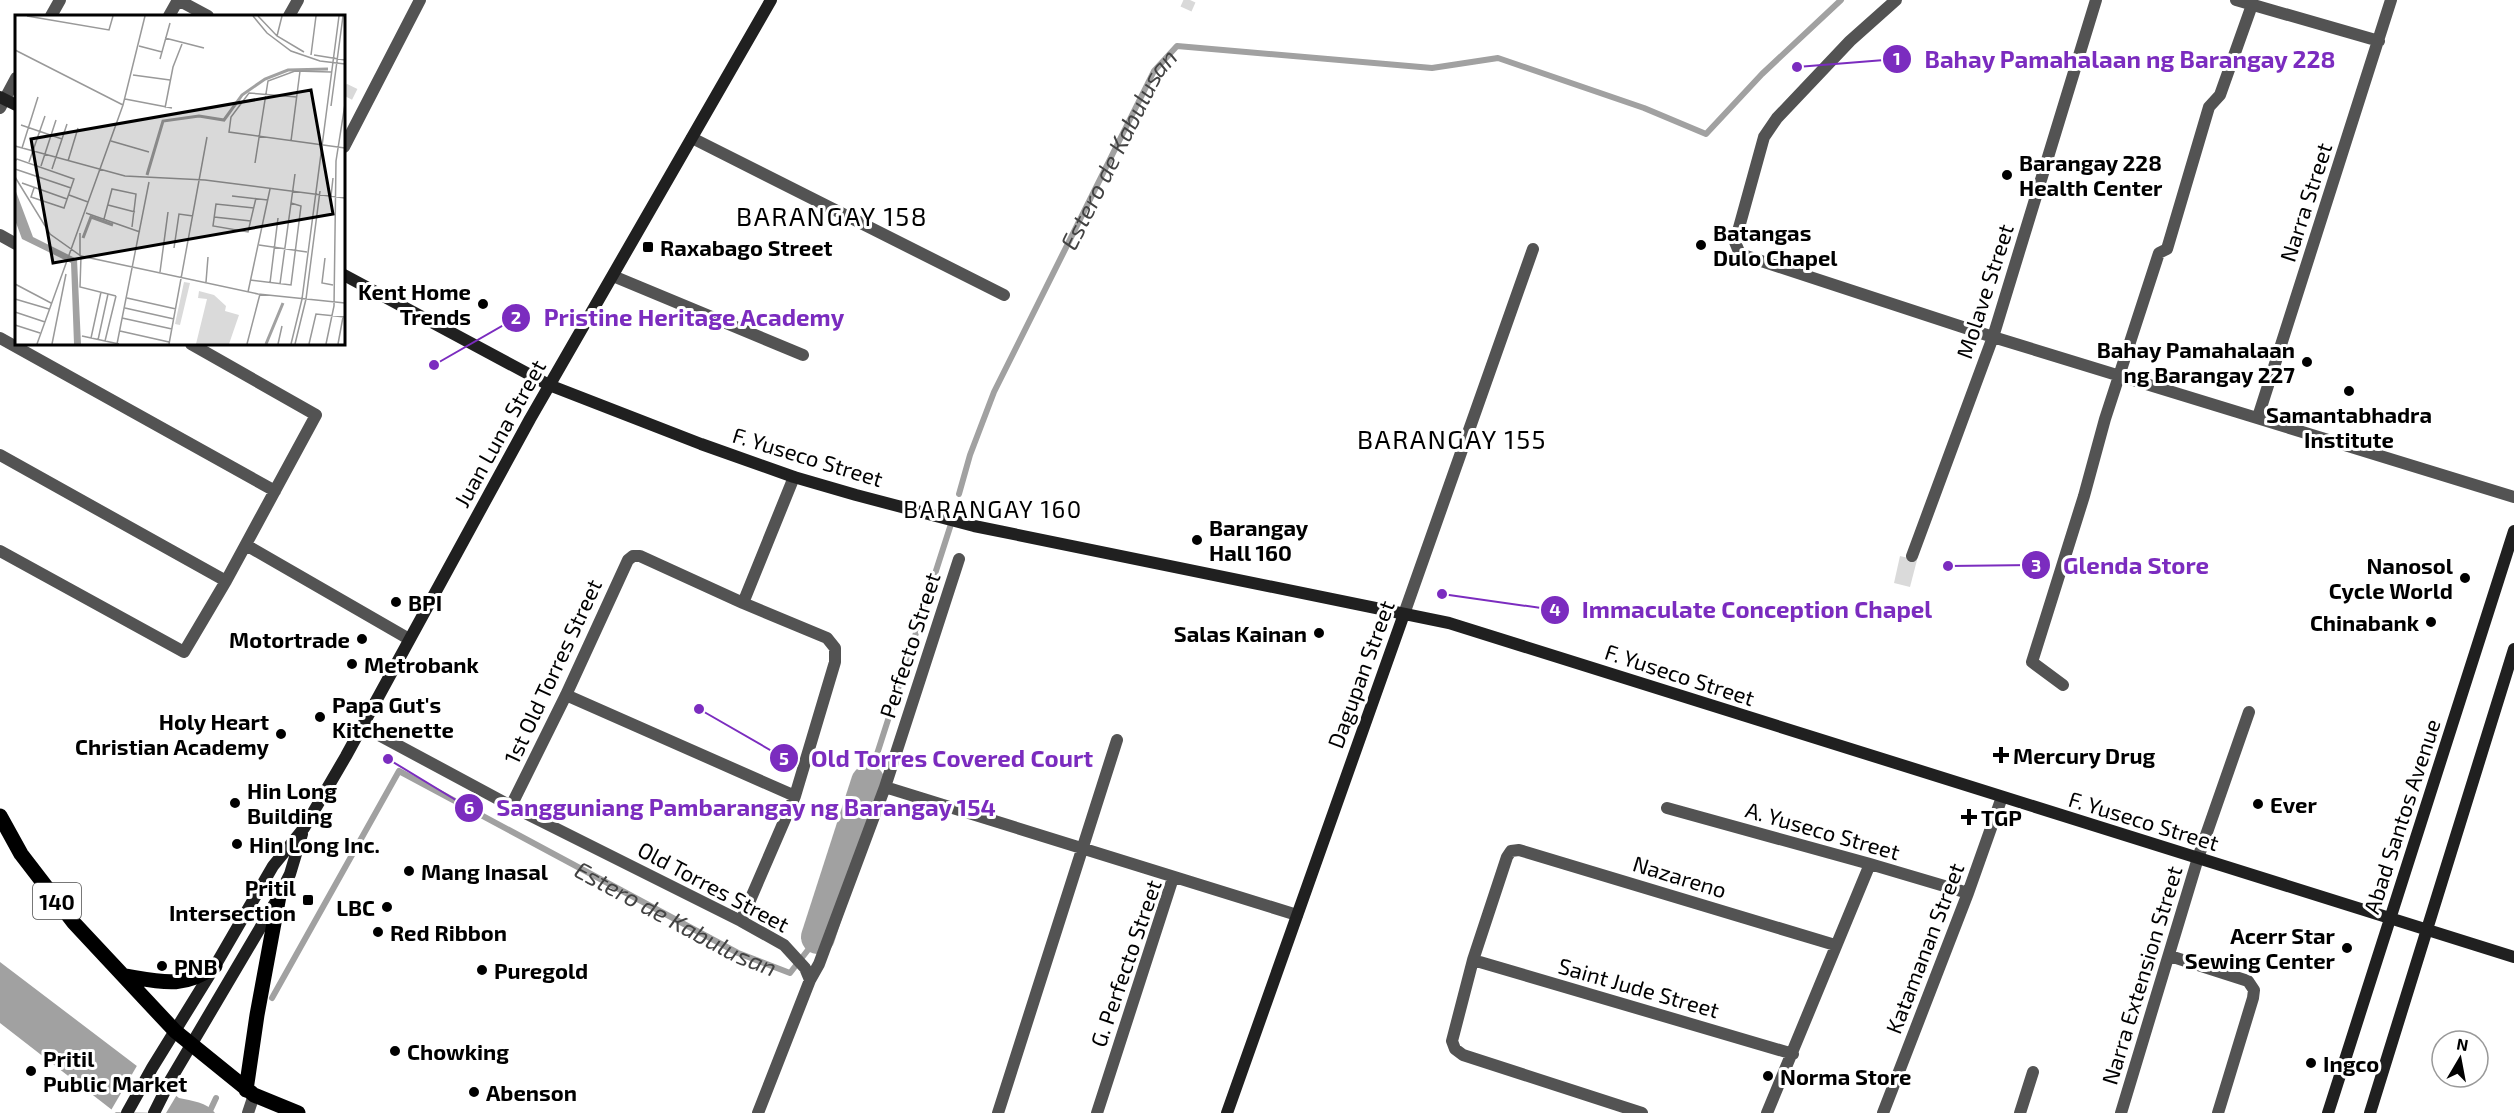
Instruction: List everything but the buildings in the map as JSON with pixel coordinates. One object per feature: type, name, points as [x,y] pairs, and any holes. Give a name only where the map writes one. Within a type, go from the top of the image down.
[{"type":"main road","name":"140","points":[[0,816],[21,854],[74,923],[175,1031],[250,1092],[298,1113]]},
{"type":"main road","points":[[250,1092],[256,1015],[279,896]]},
{"type":"main road","points":[[125,976],[156,981],[188,982],[201,977],[215,966]]},
{"type":"street","points":[[52,15],[60,0]]},
{"type":"street","points":[[170,15],[178,0],[206,15]]},
{"type":"street","points":[[290,15],[298,0]]},
{"type":"street","points":[[345,145],[420,0]]},
{"type":"street","name":"Juan Luna Street","points":[[127,1113],[273,866],[304,828],[549,385],[771,0]]},
{"type":"street","points":[[1896,0],[1850,41],[1777,117],[1764,137],[1735,242],[1740,254],[1993,337],[2514,497]]},
{"type":"street","name":"Molave Street","points":[[1912,556],[1993,337],[2096,0]]},
{"type":"street","points":[[2236,0],[2379,41]]},
{"type":"street","name":"Narra Street","points":[[2258,417],[2391,0]]},
{"type":"street","points":[[2063,685],[2032,662],[2084,495],[2105,418],[2159,254],[2166,249],[2209,107],[2220,95],[2252,5]]},
{"type":"street","points":[[5,102],[15,80]]},
{"type":"street","points":[[356,95],[368,102]]},
{"type":"street","points":[[692,138],[964,277],[1004,295]]},
{"type":"street","points":[[0,235],[15,243]]},
{"type":"street","name":"Dagupan Street","points":[[1227,1113],[1533,249]]},
{"type":"street","points":[[345,276],[549,385]]},
{"type":"street","points":[[613,276],[803,355]]},
{"type":"street","points":[[0,338],[275,491]]},
{"type":"street","points":[[0,551],[184,652],[226,581],[316,415],[193,345]]},
{"type":"street","name":"F. Yuseco Street","points":[[549,385],[701,444],[794,477],[856,495],[974,526],[1449,623],[2514,957]]},
{"type":"street","points":[[0,455],[226,581]]},
{"type":"street","points":[[741,921],[795,796],[835,662],[835,648],[827,638],[742,603],[794,477]]},
{"type":"street","name":"Abad Santos Avenue","points":[[2328,1113],[2514,531]]},
{"type":"street","points":[[246,544],[409,639]]},
{"type":"street","name":"1st Old Torres Street","points":[[511,806],[566,695],[628,560],[633,556],[640,556],[742,603]]},
{"type":"street","name":"Perfecto Street","points":[[758,1113],[810,980],[819,964],[885,787],[959,559]]},
{"type":"street","points":[[2370,1113],[2514,649]]},
{"type":"street","points":[[566,695],[795,796]]},
{"type":"street","name":"Narra Extension Street","points":[[2121,1113],[2198,858],[2249,712]]},
{"type":"street","name":"Old Torres Street","points":[[362,726],[511,806],[741,921],[784,945],[804,968],[810,980]]},
{"type":"street","points":[[998,1113],[1117,740]]},
{"type":"street","points":[[885,787],[1173,878]]},
{"type":"street","name":"Katamanan Street","points":[[1883,1113],[1968,893],[2002,797]]},
{"type":"street","name":"A. Yuseco Street","points":[[1667,808],[1968,893]]},
{"type":"street","name":"Juan Luna Street","points":[[154,1113],[171,1079],[279,896],[290,874],[304,828]]},
{"type":"street","name":"Nazareno","points":[[1473,960],[1507,857],[1511,851],[1519,849],[1835,945]]},
{"type":"street","points":[[1767,1113],[1870,864]]},
{"type":"street","name":"G. Perfecto Street","points":[[1097,1113],[1173,878],[1297,915]]},
{"type":"street","points":[[2170,956],[2248,981],[2254,990],[2218,1113]]},
{"type":"street","points":[[1473,960],[1452,1041],[1455,1049],[1463,1055],[1642,1113]]},
{"type":"street","name":"Saint Jude Street","points":[[1473,960],[1793,1054]]},
{"type":"street","points":[[2020,1113],[2033,1072]]},
{"type":"street","points":[[248,1113],[250,1092]]},
{"type":"shaded area","points":[[1900,556],[1917,560],[1910,587],[1894,583]]},
{"type":"shaded area","points":[[0,962],[179,1098],[204,1104],[215,1113],[116,1113],[0,1023]]},
{"type":"pier","points":[[138,1064],[178,1093],[166,1113],[110,1112]]},
{"type":"waterway","name":"Estero de Kabulusan","points":[[959,494],[970,455],[994,392],[1154,71],[1177,46],[1432,68],[1498,58],[1644,108],[1706,134],[1762,74],[1841,0]]},
{"type":"waterway","name":"Estero de Kabulusan","points":[[868,782],[952,521]]},
{"type":"waterway","name":"Estero de Kabulusan","points":[[272,998],[399,771],[738,953],[790,973],[818,937]]},
{"type":"waterway","name":"Estero de Kabulusan","points":[[818,937],[868,782]]},
{"type":"waterway","name":"Estero de Kabulusan","points":[[209,1113],[216,1098]]},
{"type":"tunnel","points":[[1186,9],[1190,0]]},
{"type":"tunnel","points":[[345,90],[356,95]]},
{"type":"place","name":"Bahay Pamahalaan ng Barangay 228","points":[[1797,67]]},
{"type":"place","name":"Barangay 228 Health Center","points":[[2007,175]]},
{"type":"place","name":"Batangas Dulo Chapel","points":[[1701,245]]},
{"type":"place","name":"Raxabago Street","points":[[648,247]]},
{"type":"place","name":"Kent Home Trends","points":[[483,304]]},
{"type":"place","name":"Bahay Pamahalaan ng Barangay 227","points":[[2307,362]]},
{"type":"place","name":"Pristine Heritage Academy","points":[[434,365]]},
{"type":"place","name":"Samantabhadra Institute","points":[[2349,391]]},
{"type":"place","name":"Barangay Hall 160","points":[[1197,540]]},
{"type":"place","name":"Glenda Store","points":[[1948,566]]},
{"type":"place","name":"Nanosol Cycle World","points":[[2465,578]]},
{"type":"place","name":"Immaculate Conception Chapel","points":[[1442,594]]},
{"type":"place","name":"BPI","points":[[396,602]]},
{"type":"place","name":"Chinabank","points":[[2431,622]]},
{"type":"place","name":"Salas Kainan","points":[[1319,633]]},
{"type":"place","name":"Motortrade","points":[[362,639]]},
{"type":"place","name":"Metrobank","points":[[352,664]]},
{"type":"place","name":"Old Torres Covered Court","points":[[699,709]]},
{"type":"place","name":"Papa Gut's Kitchenette","points":[[320,717]]},
{"type":"place","name":"Holy Heart Christian Academy","points":[[281,734]]},
{"type":"place","name":"Mercury Drug","points":[[2001,755]]},
{"type":"place","name":"Sangguniang Pambarangay ng Barangay 154","points":[[388,759]]},
{"type":"place","name":"Hin Long Building","points":[[235,803]]},
{"type":"place","name":"Ever","points":[[2258,804]]},
{"type":"place","name":"TGP","points":[[1969,817]]},
{"type":"place","name":"Hin Long Inc.","points":[[237,844]]},
{"type":"place","name":"Mang Inasal","points":[[409,871]]},
{"type":"place","name":"Pritil Intersection","points":[[308,900]]},
{"type":"place","name":"LBC","points":[[387,907]]},
{"type":"place","name":"Red Ribbon","points":[[378,932]]},
{"type":"place","name":"Acerr Star Sewing Center","points":[[2347,948]]},
{"type":"place","name":"PNB","points":[[162,966]]},
{"type":"place","name":"Puregold","points":[[482,970]]},
{"type":"place","name":"Chowking","points":[[395,1051]]},
{"type":"place","name":"Ingco","points":[[2311,1063]]},
{"type":"place","name":"Pritil Public Market","points":[[31,1071]]},
{"type":"place","name":"Norma Store","points":[[1768,1076]]},
{"type":"place","name":"Abenson","points":[[474,1092]]},
{"type":"district","name":"BARANGAY 158","points":[[832,215]]},
{"type":"district","name":"BARANGAY 155","points":[[1452,438]]},
{"type":"district","name":"BARANGAY 160","points":[[993,508]]}]
